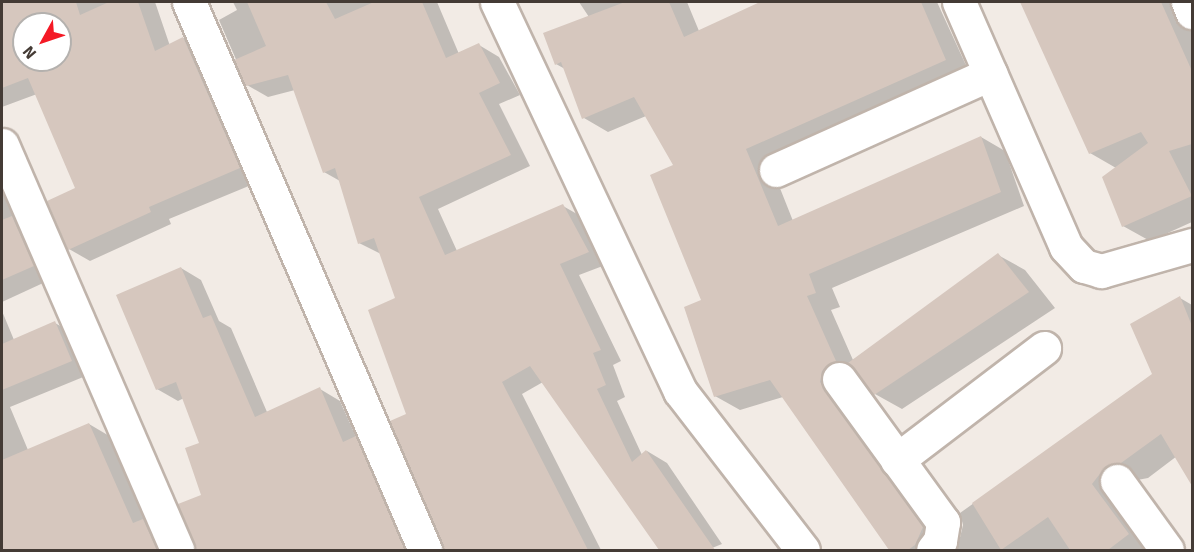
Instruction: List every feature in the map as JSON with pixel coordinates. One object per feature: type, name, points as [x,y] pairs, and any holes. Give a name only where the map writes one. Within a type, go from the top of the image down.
[{"type":"street","points":[[189,2],[424,550]]},
{"type":"street","points":[[497,2],[680,391],[803,550]]},
{"type":"street","points":[[959,2],[1066,247],[1084,266],[1101,271],[1192,245]]},
{"type":"street","points":[[1188,2],[1192,12]]},
{"type":"street","points":[[776,170],[990,74]]},
{"type":"street","points":[[2,145],[177,550]]},
{"type":"street","points":[[897,460],[1044,348]]},
{"type":"street","points":[[839,379],[944,522],[940,541],[933,550]]},
{"type":"street","points":[[1117,481],[1167,550]]},
{"type":"building","points":[[2,2],[76,2],[80,15],[109,2],[138,2],[155,51],[183,37],[240,168],[149,207],[151,212],[68,250],[47,201],[75,188],[28,78],[2,88]]},
{"type":"building","points":[[247,2],[326,2],[335,19],[374,2],[422,2],[446,58],[479,43],[500,83],[479,93],[511,155],[419,197],[445,255],[563,204],[589,252],[560,264],[601,350],[593,353],[606,385],[597,389],[632,462],[646,450],[715,550],[659,550],[530,366],[502,382],[588,550],[443,550],[390,421],[406,414],[368,310],[395,298],[374,238],[358,244],[335,168],[323,173],[288,75],[246,86],[234,60],[266,46]]},
{"type":"building","points":[[625,2],[669,2],[684,37],[760,2],[921,2],[946,60],[746,149],[778,226],[981,136],[1001,192],[809,274],[816,293],[807,296],[836,361],[822,371],[820,382],[923,527],[915,545],[908,550],[889,550],[770,380],[714,397],[684,307],[701,300],[650,175],[673,165],[634,97],[582,119],[561,62],[555,65],[543,33]]},
{"type":"building","points":[[1020,2],[1161,2],[1192,71],[1192,144],[1169,151],[1192,196],[1122,227],[1102,177],[1148,143],[1141,132],[1089,154]]},
{"type":"building","points":[[12,216],[34,266],[2,280],[2,220]]},
{"type":"building","points":[[998,253],[1029,292],[874,395],[848,363]]},
{"type":"building","points":[[181,267],[203,318],[211,315],[255,417],[320,387],[343,442],[356,436],[405,550],[195,550],[178,504],[201,495],[185,448],[199,443],[176,382],[156,390],[116,295]]},
{"type":"building","points":[[1180,296],[1192,326],[1192,486],[1161,434],[1121,463],[1106,466],[1092,484],[1129,534],[1108,550],[1070,550],[1048,517],[1001,550],[972,503],[1152,374],[1130,324]]},
{"type":"building","points":[[55,321],[72,361],[2,390],[2,344]]},
{"type":"building","points":[[89,423],[133,523],[143,519],[157,550],[2,550],[2,460]]}]
